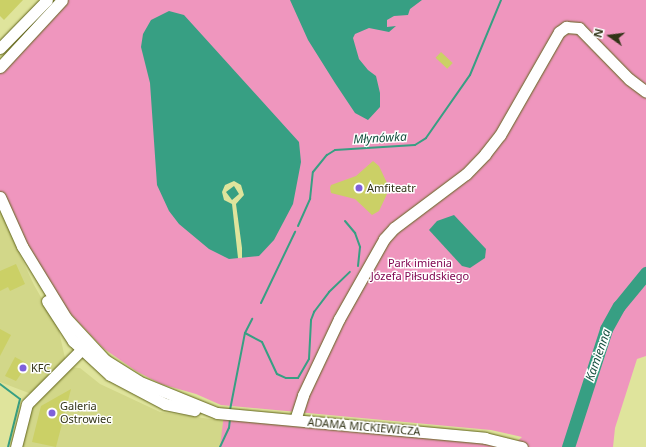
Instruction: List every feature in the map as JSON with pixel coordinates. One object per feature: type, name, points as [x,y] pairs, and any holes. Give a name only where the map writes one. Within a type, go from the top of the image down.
[{"type":"street","points":[[0,48],[47,0]]},
{"type":"street","points":[[0,67],[62,0]]},
{"type":"street","points":[[295,420],[303,395],[338,319],[384,239],[394,228],[466,174],[485,154],[513,112],[559,32],[566,27],[579,28],[628,79],[646,92]]},
{"type":"street","name":"ADAMA MICKIEWICZA","points":[[0,197],[22,246],[92,360],[110,375],[147,396],[179,408],[205,410],[224,414],[492,439],[522,447]]},
{"type":"street","name":"ADAMA MICKIEWICZA","points":[[22,246],[25,260],[38,285],[58,321],[73,342],[84,347],[128,376],[205,410]]},
{"type":"street","points":[[72,359],[73,342]]},
{"type":"street","points":[[16,447],[27,404],[84,347]]},
{"type":"street","points":[[72,359],[92,360]]},
{"type":"shaded area","points":[[0,197],[14,242],[34,285],[58,327],[67,367],[80,368],[100,384],[160,412],[225,421],[220,447],[16,447],[34,395],[0,382]]},
{"type":"green space","name":"Park imienia Józefa Piłsudskiego","points":[[62,0],[646,0],[646,356],[637,359],[615,428],[613,447],[522,447],[514,444],[522,437],[491,430],[221,405],[196,394],[161,384],[136,371],[103,348],[63,306],[28,245],[19,239],[0,197],[0,67]]},
{"type":"green space","points":[[224,414],[485,438],[510,447],[220,447]]},
{"type":"water","points":[[290,0],[422,0],[410,9],[408,15],[394,16],[387,20],[387,27],[396,26],[389,32],[369,28],[355,34],[353,38],[359,59],[368,70],[376,76],[380,93],[380,107],[368,120],[355,113],[335,83],[308,40]]},
{"type":"water","points":[[169,11],[184,15],[299,142],[301,162],[293,204],[274,240],[259,256],[229,259],[209,249],[179,224],[169,211],[157,185],[150,83],[141,47],[143,34],[151,20]]},
{"type":"water","points":[[454,215],[486,249],[485,258],[470,268],[462,266],[429,230],[437,221]]},
{"type":"pier","points":[[234,181],[241,185],[244,195],[236,204],[242,258],[238,258],[232,204],[224,200],[222,192],[225,185]],"holes":[[[234,186],[239,194],[232,200],[226,192]]]},
{"type":"building","points":[[0,0],[23,0],[4,20],[0,16]]},
{"type":"building","points":[[441,52],[453,63],[447,69],[436,58]]},
{"type":"building","name":"Amfiteatr","points":[[373,161],[379,166],[387,183],[387,194],[379,211],[372,215],[355,199],[331,193],[330,188],[331,185],[356,176]]},
{"type":"building","points":[[16,264],[25,284],[10,291],[8,287],[0,291],[0,271]]},
{"type":"building","points":[[0,329],[11,335],[0,356]]},
{"type":"building","points":[[15,357],[28,364],[16,381],[5,376]]},
{"type":"building","name":"Galeria Ostrowiec","points":[[71,389],[56,447],[32,442],[41,406]]},
{"type":"waterway","name":"Młynówka","points":[[298,226],[310,199],[313,172],[327,155],[335,150],[415,145],[426,138],[470,75],[501,0]]},
{"type":"waterway","points":[[345,221],[355,233],[360,247],[358,266]]},
{"type":"waterway","name":"Młynówka","points":[[261,303],[295,232]]},
{"type":"waterway","points":[[245,333],[262,342],[277,374],[286,378],[298,378],[309,359],[311,320],[314,312],[329,292],[350,272]]},
{"type":"waterway","name":"Kamienna","points":[[568,447],[606,329],[619,306],[646,273]]},
{"type":"waterway","name":"Młynówka","points":[[230,410],[245,333],[252,319]]},
{"type":"waterway","points":[[0,384],[20,399],[8,447]]},
{"type":"waterway","name":"Młynówka","points":[[220,447],[229,428],[230,418]]},
{"type":"place","name":"Amfiteatr","points":[[359,188]]},
{"type":"place","name":"KFC","points":[[23,368]]},
{"type":"place","name":"Galeria Ostrowiec","points":[[52,413]]}]
